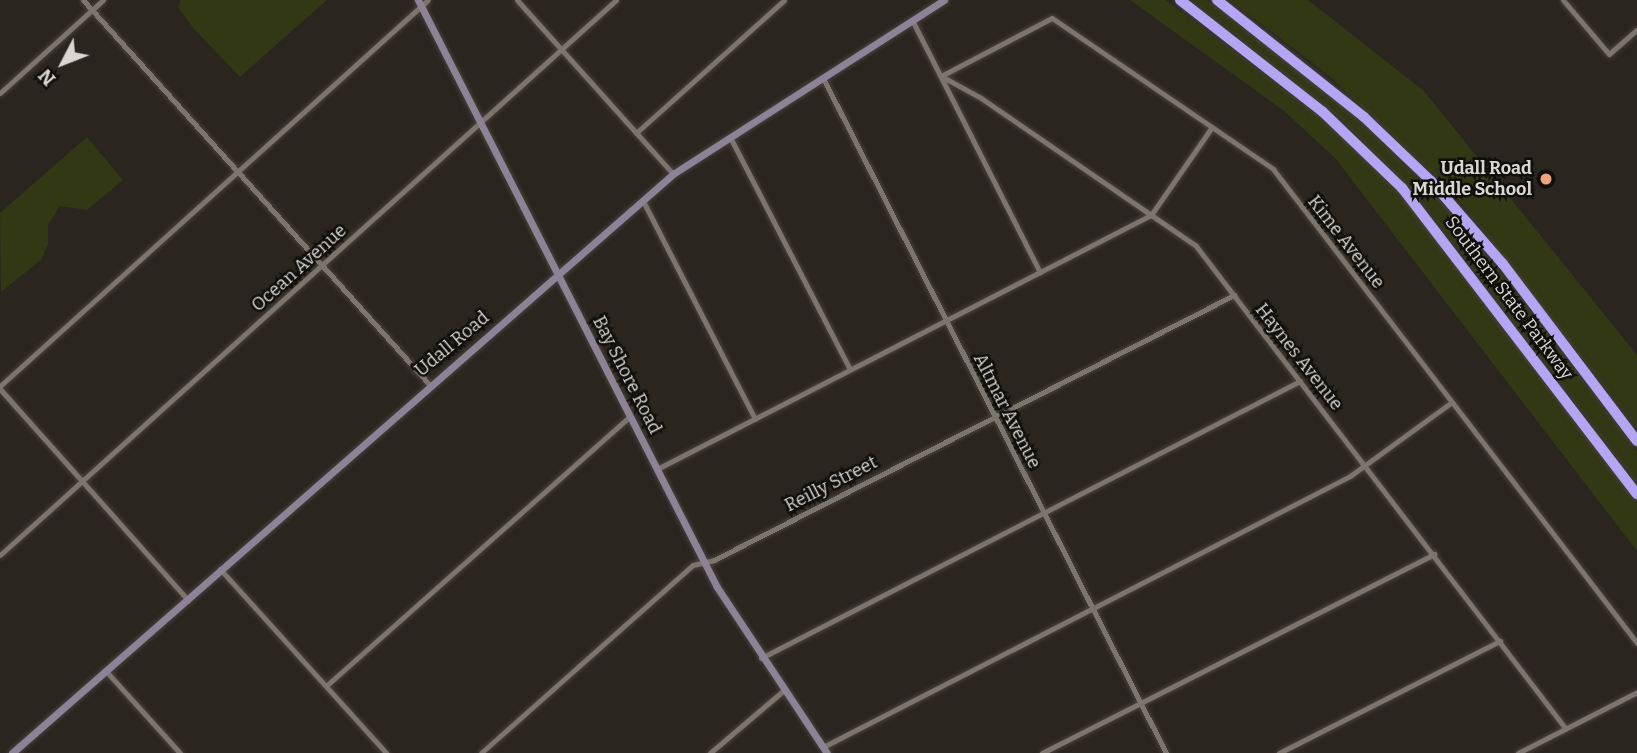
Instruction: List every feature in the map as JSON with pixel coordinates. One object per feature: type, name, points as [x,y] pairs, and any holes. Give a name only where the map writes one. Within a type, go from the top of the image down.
[{"type":"highway","name":"Southern State Parkway","points":[[1180,0],[1323,112],[1402,188],[1637,494]]},
{"type":"highway","name":"Southern State Parkway","points":[[1217,0],[1356,111],[1431,181],[1509,271],[1637,441]]},
{"type":"street","points":[[83,0],[429,384]]},
{"type":"street","points":[[0,93],[103,0]]},
{"type":"street","points":[[188,600],[0,387],[239,172],[420,3],[428,0]]},
{"type":"street","points":[[517,0],[673,174]]},
{"type":"street","name":"Ocean Avenue","points":[[0,555],[617,0]]},
{"type":"street","points":[[636,133],[783,0]]},
{"type":"street","name":"Udall Road","points":[[12,753],[429,384],[673,174],[824,80],[944,0]]},
{"type":"street","points":[[1563,0],[1609,54],[1637,30]]},
{"type":"street","name":"Bay Shore Road","points":[[420,3],[704,562],[761,658],[825,750]]},
{"type":"street","name":"Kime Avenue","points":[[941,76],[1052,18],[1273,169],[1637,643]]},
{"type":"street","points":[[912,20],[1040,272]]},
{"type":"street","name":"Haynes Avenue","points":[[941,76],[981,98],[1196,246],[1566,729]]},
{"type":"street","name":"Altmar Avenue","points":[[824,80],[1166,753]]},
{"type":"street","points":[[657,469],[1151,215],[1212,127]]},
{"type":"street","points":[[730,137],[850,369]]},
{"type":"street","points":[[642,201],[755,419]]},
{"type":"street","name":"Reilly Street","points":[[481,753],[690,567],[1234,295]]},
{"type":"street","points":[[761,658],[1300,381]]},
{"type":"street","points":[[825,750],[1092,607],[1367,467],[1452,402]]},
{"type":"street","points":[[326,686],[630,416]]},
{"type":"street","points":[[1042,753],[1434,554]]},
{"type":"street","points":[[220,569],[386,753]]},
{"type":"street","points":[[1279,753],[1500,641]]},
{"type":"street","points":[[105,670],[180,753]]},
{"type":"street","points":[[710,753],[784,690]]},
{"type":"street","points":[[1518,753],[1637,692]]},
{"type":"green space","points":[[181,0],[327,0],[240,77],[194,29],[178,7]]},
{"type":"green space","points":[[1130,0],[1166,0],[1324,120],[1399,192],[1637,503],[1637,551],[1335,158],[1284,111]]},
{"type":"green space","points":[[1192,0],[1207,0],[1347,109],[1457,217],[1637,451],[1637,483],[1415,193],[1340,118]]},
{"type":"green space","points":[[1230,0],[1308,0],[1424,91],[1637,355],[1637,428],[1451,190],[1328,75]]},
{"type":"green space","points":[[87,137],[123,180],[87,210],[60,206],[48,225],[48,244],[41,260],[1,292],[0,213]]},
{"type":"place","name":"Udall Road Middle School","points":[[1546,179]]}]
